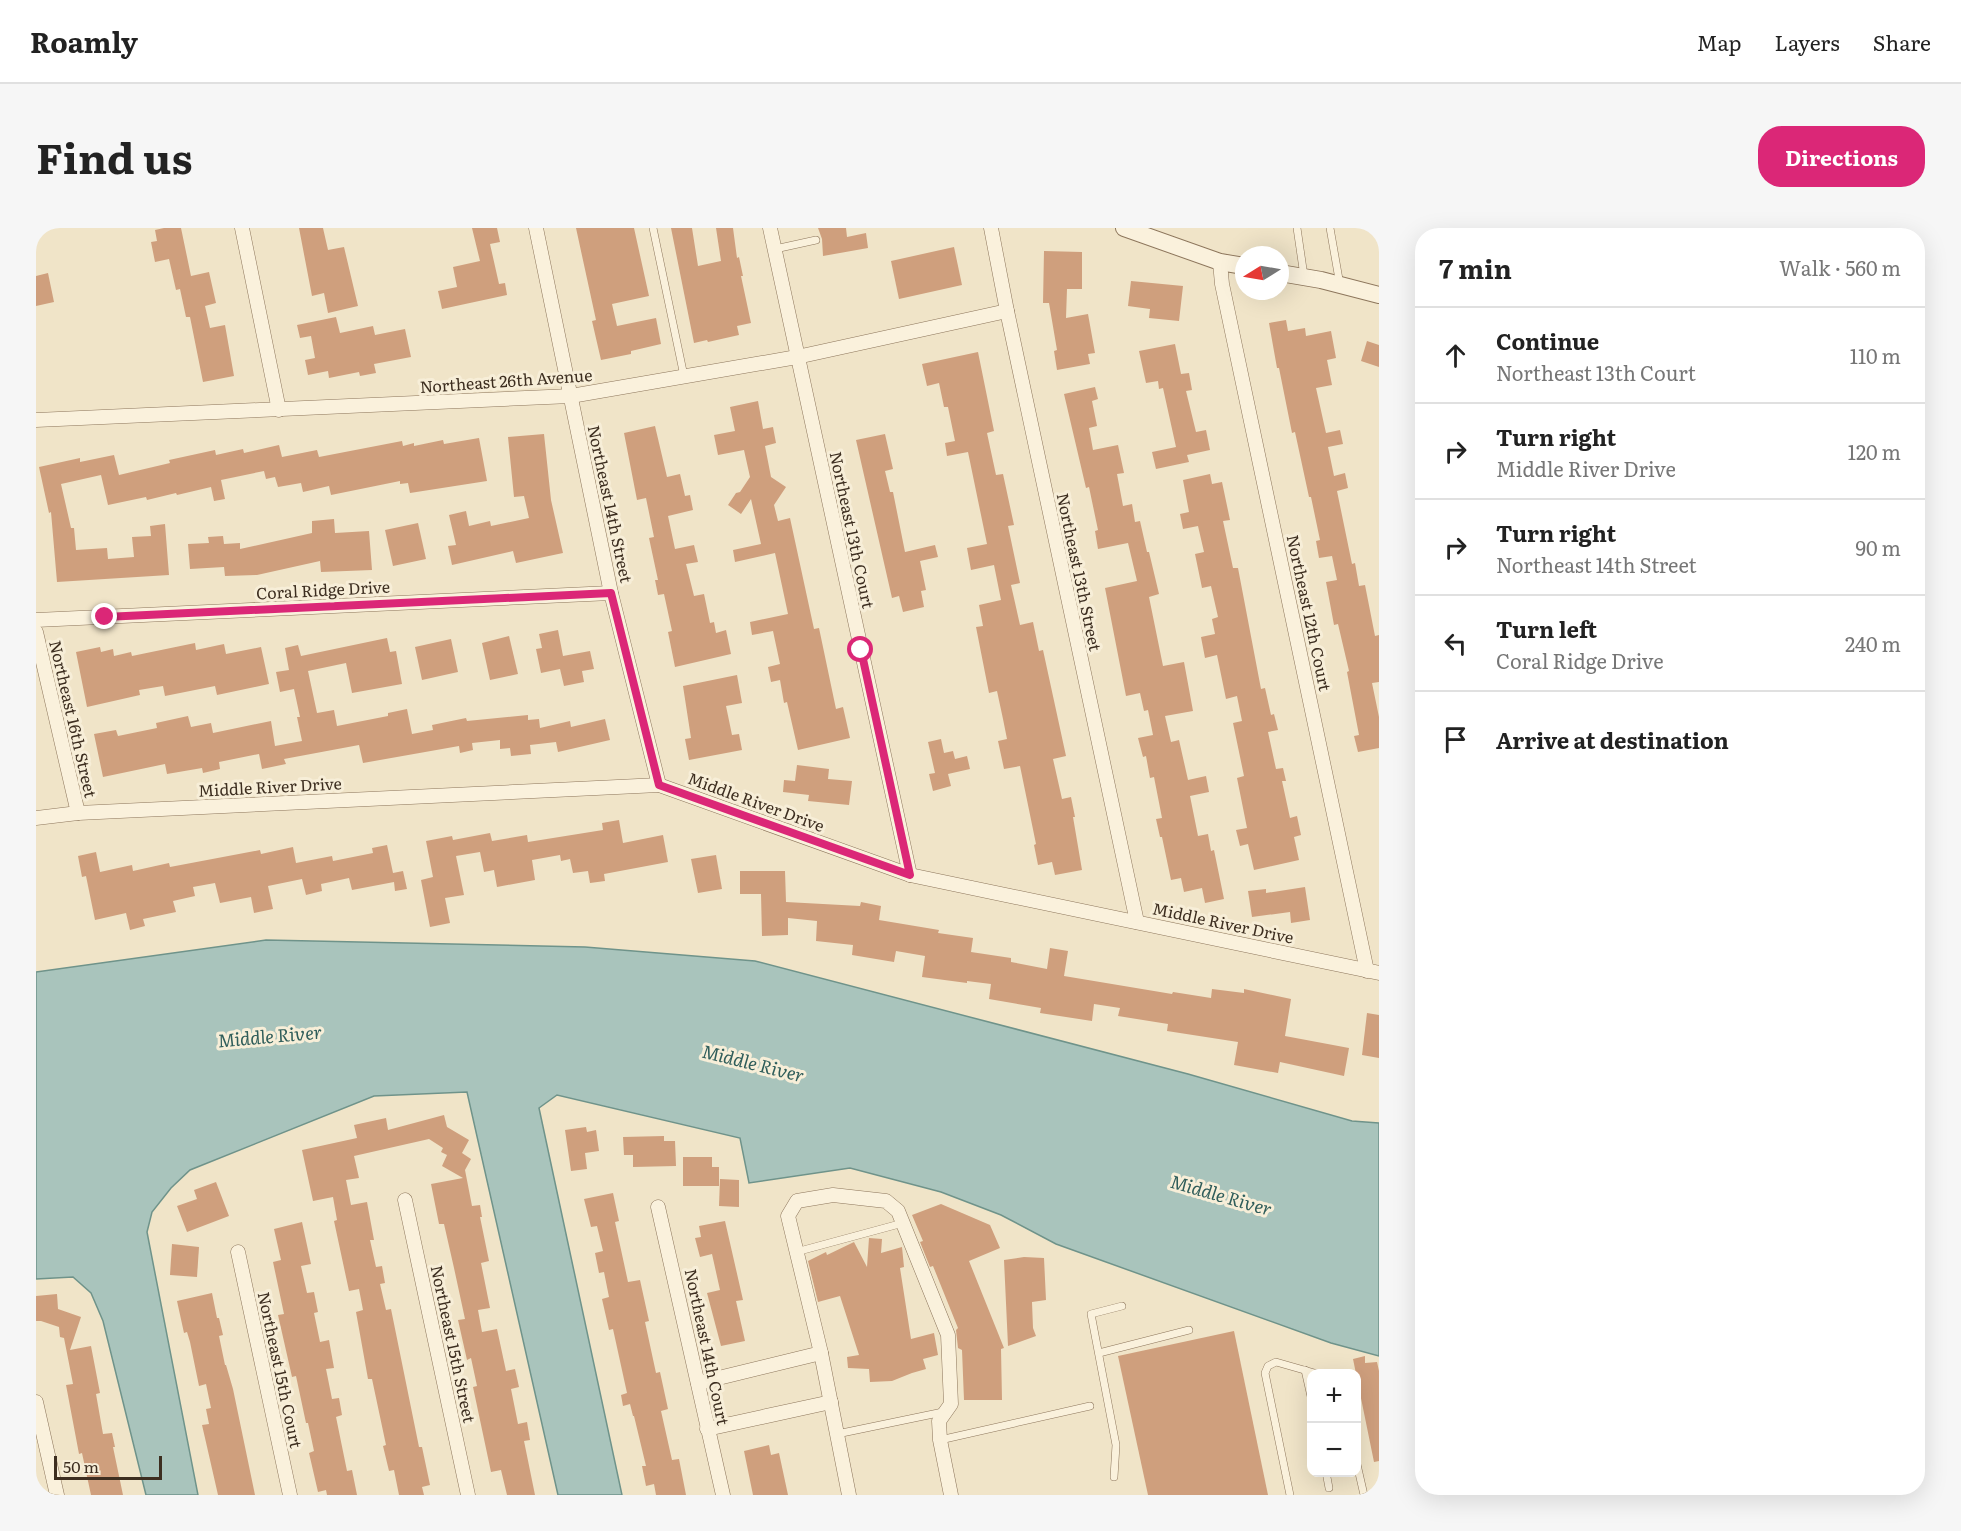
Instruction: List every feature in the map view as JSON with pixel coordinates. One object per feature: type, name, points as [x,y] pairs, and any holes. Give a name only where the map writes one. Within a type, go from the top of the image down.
[{"type":"street","points":[[242,228],[279,410]]},
{"type":"street","name":"Northeast 14th Street","points":[[536,228],[611,593],[659,785]]},
{"type":"street","name":"Northeast 13th Court","points":[[770,228],[910,875]]},
{"type":"street","name":"Northeast 13th Street","points":[[991,228],[1137,922]]},
{"type":"street","points":[[1124,228],[1220,262],[1235,264]]},
{"type":"street","name":"Northeast 12th Court","points":[[1220,262],[1222,284],[1373,972]]},
{"type":"street","points":[[1289,274],[1379,295]]},
{"type":"street","name":"Northeast 26th Avenue","points":[[36,420],[571,396],[797,357],[1007,310]]},
{"type":"street","name":"Coral Ridge Drive","points":[[36,620],[611,593]]},
{"type":"street","name":"Northeast 16th Street","points":[[36,632],[78,813]]},
{"type":"street","name":"Middle River Drive","points":[[36,818],[78,813],[659,785],[910,875],[1373,972]]},
{"type":"street","points":[[849,1495],[821,1353],[788,1216],[797,1201],[833,1195],[886,1201],[898,1210],[948,1335],[951,1404],[939,1421],[940,1440],[951,1495]]},
{"type":"street","name":"Northeast 15th Street","points":[[405,1200],[468,1495]]},
{"type":"street","name":"Northeast 14th Court","points":[[658,1207],[723,1495]]},
{"type":"street","name":"Northeast 15th Court","points":[[238,1252],[290,1495]]},
{"type":"street","points":[[698,1383],[821,1353]]},
{"type":"street","points":[[36,1402],[57,1495]]},
{"type":"street","points":[[707,1429],[831,1402]]},
{"type":"lane","points":[[653,228],[684,376]]},
{"type":"lane","points":[[1297,228],[1305,277]]},
{"type":"lane","points":[[1330,228],[1340,285]]},
{"type":"lane","points":[[775,249],[816,240]]},
{"type":"lane","points":[[796,1252],[903,1223]]},
{"type":"lane","points":[[1114,1477],[1116,1445],[1091,1314],[1122,1306]]},
{"type":"lane","points":[[1099,1353],[1189,1330]]},
{"type":"lane","points":[[1290,1495],[1265,1373],[1268,1366],[1276,1362],[1305,1370],[1307,1380]]},
{"type":"lane","points":[[940,1440],[1090,1406]]},
{"type":"lane","points":[[837,1434],[945,1412]]},
{"type":"lane","points":[[1327,1477],[1329,1488]]},
{"type":"lane","points":[[1360,1477],[1364,1495]]},
{"type":"water","name":"Middle River","points":[[266,940],[585,947],[755,961],[1188,1074],[1352,1121],[1379,1123],[1379,1356],[1331,1343],[1056,1244],[1001,1215],[941,1192],[850,1168],[749,1183],[740,1138],[557,1095],[539,1108],[622,1495],[558,1495],[467,1092],[374,1096],[190,1170],[171,1188],[152,1212],[147,1232],[198,1495],[146,1495],[103,1321],[91,1293],[73,1277],[36,1279],[36,972]]},
{"type":"building","points":[[181,228],[191,276],[209,272],[216,303],[205,306],[210,328],[225,325],[234,376],[203,382],[190,317],[186,317],[180,289],[176,290],[169,259],[155,262],[151,242],[157,241],[155,230]]},
{"type":"building","points":[[299,228],[323,228],[328,250],[344,247],[358,306],[328,313],[324,293],[312,296]]},
{"type":"building","points":[[472,228],[497,228],[500,242],[490,244],[499,284],[505,283],[507,295],[442,309],[438,291],[457,287],[453,267],[480,261]]},
{"type":"building","points":[[576,228],[634,228],[649,296],[612,304],[617,326],[656,318],[661,344],[631,351],[631,354],[601,360],[592,321],[596,320]]},
{"type":"building","points":[[671,228],[692,228],[698,266],[721,261],[716,228],[733,228],[751,323],[737,326],[739,335],[694,343]]},
{"type":"building","points":[[818,228],[846,228],[847,237],[866,233],[868,248],[823,256],[822,239]]},
{"type":"building","points":[[954,247],[962,285],[899,299],[891,261]]},
{"type":"building","points":[[1044,251],[1082,252],[1082,289],[1067,289],[1066,318],[1088,314],[1095,353],[1088,354],[1090,364],[1057,370],[1054,351],[1057,350],[1049,303],[1043,303]]},
{"type":"building","points":[[48,273],[54,302],[36,306],[36,276]]},
{"type":"building","points":[[1131,281],[1183,286],[1179,321],[1149,318],[1150,309],[1128,306]]},
{"type":"building","points":[[336,317],[340,333],[373,326],[375,335],[405,329],[411,357],[374,364],[376,373],[360,376],[359,372],[329,378],[328,371],[308,375],[305,360],[315,358],[311,336],[300,338],[297,325]]},
{"type":"building","points":[[1286,320],[1288,331],[1305,328],[1306,336],[1331,331],[1336,358],[1327,360],[1332,385],[1316,388],[1326,433],[1340,430],[1343,444],[1328,447],[1334,476],[1345,473],[1348,488],[1337,491],[1352,564],[1355,563],[1359,586],[1365,585],[1375,636],[1379,635],[1379,682],[1372,683],[1379,717],[1379,748],[1358,752],[1354,736],[1359,735],[1347,672],[1349,671],[1338,624],[1334,625],[1326,582],[1337,580],[1332,556],[1319,558],[1316,541],[1320,540],[1311,497],[1309,497],[1295,432],[1292,433],[1269,323]]},
{"type":"building","points":[[1367,341],[1379,345],[1379,367],[1361,361]]},
{"type":"building","points":[[1175,344],[1181,374],[1189,373],[1192,390],[1186,391],[1196,432],[1206,430],[1210,450],[1187,455],[1189,462],[1156,469],[1152,452],[1176,447],[1163,388],[1159,389],[1158,381],[1146,383],[1139,351]]},
{"type":"building","points":[[978,352],[994,431],[987,433],[996,475],[1003,474],[1014,525],[1008,526],[1020,583],[1011,585],[1020,625],[1033,622],[1039,651],[1043,650],[1066,756],[1053,759],[1062,799],[1071,797],[1075,817],[1073,817],[1082,870],[1055,875],[1052,862],[1038,865],[1020,766],[1004,769],[998,741],[1007,739],[997,691],[989,693],[976,627],[983,626],[979,605],[1001,600],[994,565],[971,570],[967,548],[987,544],[968,452],[947,456],[945,443],[955,441],[948,407],[944,407],[939,383],[927,386],[922,364]]},
{"type":"building","points":[[1095,387],[1098,399],[1092,401],[1097,426],[1089,428],[1093,450],[1118,445],[1124,473],[1117,474],[1123,506],[1132,504],[1135,522],[1140,521],[1159,594],[1149,597],[1163,666],[1184,662],[1193,711],[1165,716],[1171,742],[1179,740],[1188,780],[1206,776],[1209,792],[1190,796],[1198,836],[1208,834],[1211,851],[1214,850],[1224,899],[1205,903],[1202,888],[1184,892],[1181,878],[1171,880],[1162,837],[1160,837],[1156,819],[1162,818],[1154,777],[1150,778],[1146,756],[1143,757],[1138,738],[1153,735],[1148,710],[1144,711],[1140,693],[1126,696],[1105,588],[1137,581],[1128,543],[1098,549],[1095,531],[1098,530],[1089,487],[1086,488],[1064,394]]},
{"type":"building","points":[[758,401],[763,429],[773,427],[776,443],[765,446],[771,477],[786,487],[774,505],[778,521],[790,518],[814,629],[819,628],[836,709],[843,707],[850,738],[798,750],[787,702],[784,703],[780,680],[771,682],[768,667],[780,664],[773,631],[752,635],[750,622],[788,614],[775,553],[735,562],[733,550],[761,544],[751,499],[741,514],[728,505],[750,477],[744,450],[718,455],[714,435],[735,431],[730,407]]},
{"type":"building","points":[[655,426],[667,477],[680,474],[685,496],[690,495],[693,510],[668,516],[675,549],[694,545],[698,562],[686,564],[694,596],[704,594],[710,623],[714,622],[716,633],[726,630],[731,654],[675,667],[668,632],[672,631],[664,594],[658,595],[655,580],[658,580],[649,538],[654,537],[646,498],[637,500],[624,433]]},
{"type":"building","points":[[544,434],[551,500],[563,553],[516,563],[513,551],[452,565],[448,546],[456,545],[449,515],[466,511],[469,526],[490,521],[491,526],[529,518],[524,496],[514,497],[508,437]]},
{"type":"building","points":[[885,434],[893,469],[885,471],[890,492],[893,492],[905,552],[935,545],[938,557],[920,561],[926,590],[921,591],[924,607],[903,612],[899,596],[892,598],[856,440]]},
{"type":"building","points":[[479,438],[487,481],[410,493],[408,483],[400,484],[400,481],[331,495],[329,486],[303,492],[301,483],[278,487],[275,477],[266,479],[264,471],[221,480],[225,499],[214,501],[211,487],[177,495],[176,493],[147,500],[146,497],[108,505],[101,475],[61,484],[71,528],[74,528],[76,550],[107,548],[108,559],[134,557],[132,537],[151,536],[150,526],[165,524],[169,575],[57,582],[51,512],[49,513],[39,467],[80,458],[80,462],[114,455],[119,475],[170,463],[169,460],[215,450],[216,455],[243,449],[244,453],[279,445],[282,457],[317,450],[319,457],[402,441],[403,446],[414,443],[414,446],[443,440],[444,444]]},
{"type":"building","points":[[1210,474],[1212,484],[1222,482],[1230,520],[1223,521],[1233,568],[1238,568],[1261,689],[1265,688],[1271,715],[1274,714],[1278,730],[1268,732],[1276,769],[1283,768],[1286,781],[1282,781],[1290,818],[1297,816],[1301,835],[1294,837],[1299,860],[1254,870],[1248,844],[1240,846],[1236,830],[1247,828],[1237,778],[1244,776],[1233,723],[1242,721],[1237,696],[1226,699],[1217,655],[1205,658],[1201,637],[1215,634],[1212,619],[1218,617],[1211,586],[1202,588],[1195,554],[1204,552],[1198,526],[1183,529],[1180,514],[1189,512],[1183,480]]},
{"type":"building","points":[[334,519],[335,533],[369,531],[372,570],[321,572],[320,561],[257,575],[225,576],[224,567],[190,569],[188,544],[209,543],[208,537],[223,536],[224,544],[240,543],[240,549],[312,533],[312,521]]},
{"type":"building","points":[[418,523],[426,559],[393,566],[385,530]]},
{"type":"building","points":[[558,630],[563,656],[590,651],[594,669],[582,671],[584,682],[564,686],[560,669],[541,673],[536,649],[542,648],[539,634]]},
{"type":"building","points":[[509,636],[518,674],[490,680],[482,643]]},
{"type":"building","points":[[387,638],[390,652],[396,651],[402,684],[352,693],[346,663],[308,671],[317,713],[334,710],[337,726],[388,716],[388,713],[407,709],[412,734],[433,730],[432,725],[466,718],[467,721],[528,715],[528,720],[539,719],[540,728],[570,721],[571,727],[605,719],[610,740],[558,752],[556,742],[530,745],[531,754],[511,756],[510,748],[500,749],[500,740],[472,743],[473,750],[460,753],[459,746],[363,763],[359,745],[284,759],[286,764],[262,769],[259,754],[219,762],[220,769],[203,773],[202,768],[167,774],[165,764],[103,777],[94,734],[116,730],[118,736],[157,728],[156,723],[188,716],[191,727],[211,723],[213,733],[271,721],[275,746],[302,741],[294,689],[280,692],[276,672],[289,670],[285,648],[298,645],[301,656]]},
{"type":"building","points":[[451,639],[458,672],[422,680],[415,647]]},
{"type":"building","points":[[195,643],[196,650],[224,644],[226,654],[261,647],[269,684],[217,695],[215,686],[165,696],[163,686],[139,690],[140,695],[87,707],[76,652],[100,647],[101,652],[113,649],[114,656],[131,652],[132,656]]},
{"type":"building","points":[[737,675],[742,703],[726,706],[732,735],[739,734],[742,750],[689,760],[685,739],[691,738],[683,686]]},
{"type":"building","points":[[941,739],[944,753],[953,751],[955,759],[967,756],[970,769],[948,774],[951,786],[933,791],[929,774],[935,773],[928,742]]},
{"type":"building","points":[[797,765],[829,769],[828,779],[852,781],[849,805],[808,801],[809,795],[783,792],[784,780],[795,781]]},
{"type":"building","points":[[619,820],[623,843],[663,835],[668,862],[604,874],[605,881],[590,883],[588,871],[573,873],[570,859],[561,861],[560,855],[532,860],[535,880],[497,887],[494,870],[484,872],[480,852],[456,856],[464,895],[445,898],[450,923],[430,927],[421,880],[433,877],[426,841],[452,836],[453,840],[490,833],[492,841],[527,835],[528,842],[603,830],[602,823]]},
{"type":"building","points":[[387,845],[393,873],[403,871],[407,889],[395,891],[394,882],[352,890],[349,878],[321,884],[322,891],[306,895],[302,879],[268,886],[273,909],[254,913],[251,897],[220,903],[215,883],[193,887],[195,896],[173,901],[176,912],[143,919],[145,926],[130,930],[126,913],[95,920],[86,876],[82,877],[78,856],[96,852],[100,872],[132,865],[133,871],[169,863],[170,867],[260,850],[261,854],[293,847],[296,863],[332,856],[333,861],[373,853],[372,848]]},
{"type":"building","points":[[716,855],[722,889],[698,893],[691,859]]},
{"type":"building","points":[[740,871],[785,871],[786,902],[860,906],[861,902],[881,906],[879,920],[973,938],[971,952],[1011,958],[1011,962],[1047,969],[1050,948],[1068,951],[1064,976],[1172,994],[1173,992],[1211,998],[1212,989],[1244,993],[1244,989],[1291,999],[1285,1036],[1349,1048],[1344,1076],[1280,1062],[1278,1073],[1234,1065],[1238,1042],[1167,1031],[1168,1024],[1118,1016],[1120,1008],[1094,1004],[1092,1021],[1040,1013],[1041,1008],[989,999],[991,984],[922,977],[925,956],[896,951],[894,962],[852,955],[853,945],[816,941],[817,921],[788,918],[788,935],[762,936],[761,894],[740,894]]},
{"type":"building","points":[[1305,887],[1310,920],[1291,923],[1290,912],[1252,917],[1248,891],[1266,889],[1266,893]]},
{"type":"building","points":[[1367,1013],[1379,1015],[1379,1058],[1362,1055]]},
{"type":"building","points":[[444,1115],[447,1127],[469,1140],[462,1153],[471,1159],[465,1170],[472,1206],[480,1205],[482,1217],[480,1217],[489,1261],[481,1263],[490,1308],[478,1310],[482,1332],[497,1329],[506,1371],[515,1369],[519,1387],[511,1389],[518,1424],[527,1422],[530,1440],[524,1441],[535,1495],[507,1495],[501,1470],[491,1472],[473,1387],[477,1386],[471,1358],[467,1360],[458,1320],[465,1319],[444,1224],[439,1224],[431,1184],[463,1178],[442,1166],[447,1155],[441,1152],[443,1148],[429,1139],[354,1156],[359,1178],[346,1180],[351,1205],[367,1202],[374,1240],[370,1240],[376,1267],[382,1266],[385,1283],[380,1284],[386,1310],[391,1309],[419,1447],[422,1447],[430,1485],[422,1487],[424,1495],[399,1495],[394,1470],[389,1471],[383,1446],[386,1445],[372,1379],[368,1379],[356,1312],[363,1310],[359,1289],[349,1291],[334,1221],[337,1220],[333,1197],[313,1201],[302,1150],[357,1138],[354,1125],[386,1118],[388,1130]]},
{"type":"building","points":[[586,1127],[587,1132],[596,1130],[599,1151],[585,1153],[587,1169],[571,1171],[565,1130]]},
{"type":"building","points":[[664,1136],[664,1141],[675,1141],[676,1166],[633,1167],[633,1155],[624,1155],[623,1137]]},
{"type":"building","points":[[683,1157],[712,1157],[712,1167],[719,1167],[719,1186],[683,1186]]},
{"type":"building","points":[[720,1179],[739,1180],[739,1207],[719,1206]]},
{"type":"building","points":[[216,1182],[229,1216],[187,1232],[177,1206],[197,1199],[194,1190]]},
{"type":"building","points":[[613,1193],[619,1221],[615,1222],[628,1282],[640,1280],[649,1321],[645,1322],[656,1373],[660,1372],[668,1409],[661,1411],[672,1460],[679,1459],[686,1495],[656,1495],[654,1484],[646,1486],[642,1466],[646,1466],[634,1416],[630,1404],[623,1406],[621,1395],[627,1393],[613,1329],[609,1330],[602,1299],[609,1297],[604,1272],[599,1273],[595,1253],[603,1251],[597,1226],[591,1227],[584,1199]]},
{"type":"building","points":[[941,1204],[990,1225],[1000,1248],[969,1261],[1004,1348],[1001,1349],[1002,1400],[964,1400],[962,1350],[958,1348],[956,1330],[958,1328],[933,1266],[930,1267],[920,1242],[923,1241],[912,1215]]},
{"type":"building","points":[[725,1221],[743,1300],[736,1301],[745,1341],[721,1346],[707,1293],[720,1290],[712,1254],[700,1257],[695,1238],[701,1237],[699,1226]]},
{"type":"building","points":[[302,1222],[311,1264],[301,1266],[307,1293],[314,1292],[318,1312],[314,1313],[320,1342],[329,1340],[334,1368],[326,1369],[332,1399],[339,1398],[342,1415],[336,1417],[347,1471],[352,1470],[357,1495],[327,1495],[326,1490],[318,1492],[309,1453],[314,1451],[308,1423],[306,1423],[296,1376],[292,1377],[278,1315],[284,1314],[273,1262],[281,1260],[274,1229]]},
{"type":"building","points":[[869,1238],[882,1239],[881,1253],[902,1247],[904,1267],[900,1268],[911,1339],[934,1333],[938,1355],[923,1359],[926,1369],[892,1381],[870,1382],[869,1369],[848,1368],[847,1357],[859,1355],[840,1296],[818,1302],[808,1261],[854,1242],[867,1267]]},
{"type":"building","points":[[172,1244],[199,1247],[197,1277],[170,1275]]},
{"type":"building","points":[[1024,1257],[1044,1258],[1046,1300],[1032,1302],[1033,1328],[1036,1336],[1008,1346],[1004,1260]]},
{"type":"building","points":[[212,1293],[223,1335],[219,1336],[225,1365],[233,1389],[255,1495],[218,1495],[202,1425],[209,1424],[206,1409],[211,1408],[206,1384],[199,1386],[190,1342],[187,1332],[184,1333],[177,1301]]},
{"type":"building","points":[[57,1294],[58,1309],[81,1317],[70,1350],[91,1346],[100,1393],[96,1394],[103,1434],[112,1433],[123,1495],[91,1495],[82,1453],[79,1454],[66,1385],[73,1384],[64,1338],[60,1337],[59,1327],[36,1321],[36,1296]]},
{"type":"building","points":[[1234,1331],[1268,1495],[1148,1495],[1118,1356]]},
{"type":"building","points":[[1365,1356],[1365,1363],[1377,1362],[1379,1371],[1379,1461],[1374,1462],[1361,1398],[1361,1369],[1355,1369],[1353,1359]]},
{"type":"building","points":[[769,1445],[771,1455],[779,1453],[788,1495],[753,1495],[744,1451]]},
{"type":"route","points":[[105,617],[611,593],[659,785],[910,875],[861,650]]}]
